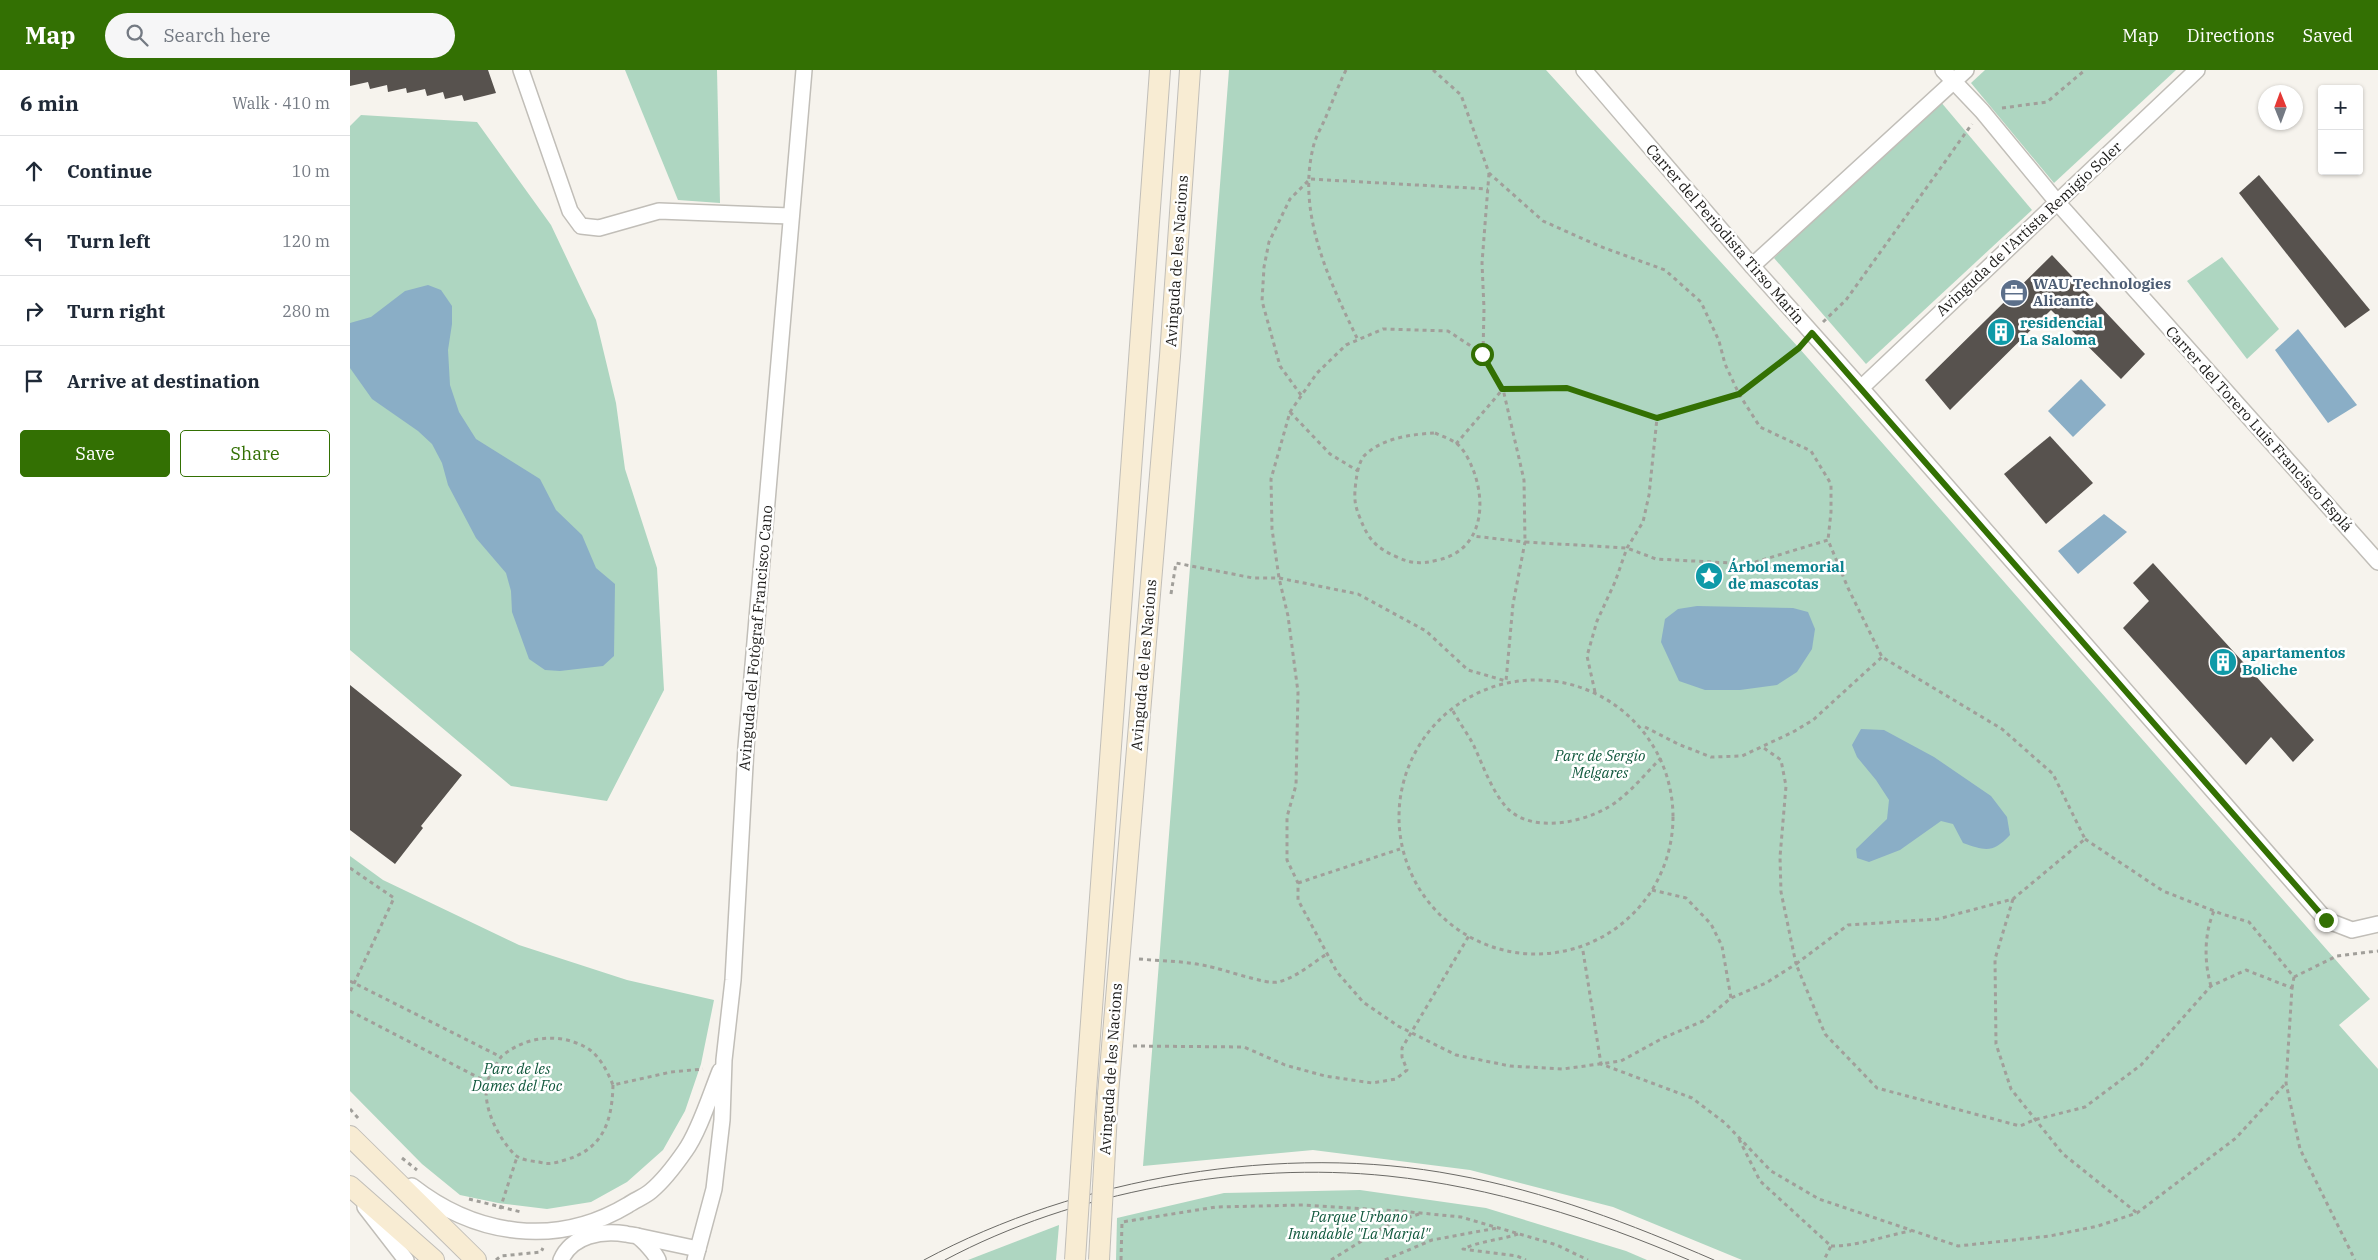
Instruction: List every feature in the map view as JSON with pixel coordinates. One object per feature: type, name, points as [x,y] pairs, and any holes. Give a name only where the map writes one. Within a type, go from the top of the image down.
[{"type":"street","points":[[521,70],[570,211],[581,226],[599,228],[659,211],[791,216]]},
{"type":"street","name":"Avinguda del Fotògraf Francisco Cano","points":[[561,1260],[564,1253],[578,1242],[593,1234],[612,1231],[637,1236],[696,1254],[714,1189],[722,1120],[724,1060],[733,980],[746,746],[804,70]]},
{"type":"street","name":"Avinguda de les Nacions","points":[[1075,1260],[1160,70]]},
{"type":"street","name":"Avinguda de les Nacions","points":[[1099,1260],[1108,1094],[1170,356],[1190,70]]},
{"type":"street","name":"Carrer del Periodista Tirso Marín","points":[[1584,70],[1752,266],[2326,920],[2352,930],[2378,924]]},
{"type":"street","name":"Carrer del Torero Luis Francisco Esplá","points":[[1943,70],[1982,111],[2057,202],[2378,562]]},
{"type":"street","points":[[1752,266],[1966,70]]},
{"type":"street","name":"Avinguda de l'Artista Remigio Soler","points":[[1861,388],[2197,70]]},
{"type":"street","name":"Avinguda del Fotògraf Francisco Cano","points":[[359,1135],[435,1204],[490,1227],[525,1232],[564,1230],[588,1224],[616,1212],[650,1191],[687,1149],[724,1060]]},
{"type":"street","points":[[359,1135],[476,1260]]},
{"type":"street","points":[[350,1187],[406,1260]]},
{"type":"street","points":[[350,1187],[434,1260]]},
{"type":"street","points":[[637,1236],[658,1260]]},
{"type":"path","points":[[1346,70],[1313,147],[1310,213],[1320,252],[1336,295],[1358,338]]},
{"type":"path","points":[[1433,70],[1461,95],[1489,173],[1482,263],[1484,308],[1482,354]]},
{"type":"path","points":[[1456,444],[1502,389],[1567,388],[1657,418],[1739,394],[1799,348],[1846,300],[1982,111],[2048,102],[2085,70]]},
{"type":"path","points":[[1489,173],[1543,221],[1606,250],[1665,270],[1701,302],[1719,341],[1726,364],[1739,394],[1760,427],[1811,451],[1830,484],[1831,512],[1828,540],[1848,588],[1882,657],[2002,729],[2053,774],[2085,839],[2163,891],[2214,911],[2249,922],[2294,977],[2286,1083],[2300,1149],[2355,1260]]},
{"type":"path","points":[[1301,396],[1280,366],[1262,300],[1264,267],[1269,242],[1290,199],[1310,180],[1488,190]]},
{"type":"path","points":[[1506,681],[1513,604],[1525,542],[1524,480],[1502,389],[1482,354],[1448,331],[1383,329],[1358,338],[1346,344],[1317,373],[1290,412],[1271,480],[1272,529],[1278,578],[1288,616],[1298,692],[1296,785],[1287,817],[1287,860],[1298,883],[1298,900],[1337,972],[1363,1002],[1398,1026],[1456,1055],[1510,1066],[1563,1069],[1621,1061],[1663,1038],[1703,1021],[1731,998],[1766,983],[1796,964],[1848,925],[1938,918],[2013,899],[2085,839]]},
{"type":"path","points":[[1290,412],[1330,454],[1358,471]]},
{"type":"path","points":[[1595,692],[1587,656],[1597,621],[1615,582],[1627,548],[1643,522],[1649,495],[1657,418]]},
{"type":"path","points":[[1435,433],[1456,444],[1469,460],[1479,486],[1480,518],[1473,536],[1452,557],[1423,563],[1409,562],[1389,554],[1367,537],[1354,502],[1358,471],[1364,456],[1381,445],[1406,435],[1435,433]]},
{"type":"path","points":[[1473,536],[1525,542],[1627,548],[1656,559],[1749,564],[1828,540]]},
{"type":"path","points":[[1176,563],[1253,578],[1278,578],[1358,594],[1426,631],[1468,670],[1506,681],[1566,682],[1595,692],[1626,710],[1644,727],[1678,744],[1712,757],[1742,756],[1793,732],[1812,720],[1882,657]]},
{"type":"path","points":[[1506,681],[1478,693],[1453,711],[1427,736],[1412,762],[1402,787],[1400,849],[1420,891],[1453,929],[1470,934],[1506,953],[1544,956],[1583,951],[1630,912],[1652,890],[1669,856],[1671,810],[1661,758],[1644,727]]},
{"type":"path","points":[[1453,711],[1472,743],[1484,772],[1508,809],[1534,823],[1568,822],[1594,815],[1620,800],[1661,758]]},
{"type":"path","points":[[1761,746],[1781,760],[1786,786],[1780,857],[1781,892],[1796,964],[1825,1034],[1877,1088],[2020,1126],[2034,1120],[2085,1107],[2141,1066],[2211,986],[2246,970],[2292,988]]},
{"type":"path","points":[[1298,883],[1400,849]]},
{"type":"path","points":[[350,868],[394,898],[350,992]]},
{"type":"path","points":[[1652,890],[1686,898],[1711,924],[1722,946],[1731,998]]},
{"type":"path","points":[[2013,899],[1995,959],[1996,1044],[2011,1089],[2063,1154],[2137,1213]]},
{"type":"path","points":[[2211,986],[2206,944],[2208,924],[2214,911]]},
{"type":"path","points":[[1133,1046],[1244,1048],[1285,1065],[1325,1076],[1372,1083],[1396,1079],[1407,1070],[1402,1058],[1402,1048],[1470,934]]},
{"type":"path","points":[[1583,951],[1601,1064]]},
{"type":"path","points":[[2294,977],[2337,956],[2378,951]]},
{"type":"path","points":[[1139,959],[1185,962],[1240,973],[1268,983],[1288,979],[1328,954]]},
{"type":"path","points":[[350,981],[501,1057]]},
{"type":"path","points":[[350,1011],[487,1082]]},
{"type":"path","points":[[549,1037],[571,1041],[591,1051],[607,1071],[613,1085],[612,1110],[602,1134],[582,1155],[548,1165],[517,1157],[505,1144],[494,1127],[489,1109],[487,1082],[501,1057],[526,1042],[549,1037]]},
{"type":"path","points":[[1601,1064],[1692,1098],[1725,1123],[1771,1171],[1820,1199],[1958,1246],[2050,1236],[2098,1226],[2137,1213],[2236,1138],[2286,1083]]},
{"type":"path","points":[[613,1085],[671,1072],[706,1069]]},
{"type":"path","points":[[350,1110],[359,1135]]},
{"type":"path","points":[[1737,1136],[1760,1182],[1831,1246],[1852,1246],[1911,1230]]},
{"type":"path","points":[[400,1156],[423,1175]]},
{"type":"path","points":[[464,1198],[524,1213]]},
{"type":"path","points":[[1121,1260],[1122,1222],[1216,1206],[1303,1205],[1461,1217],[1557,1245],[1588,1260]]},
{"type":"path","points":[[1331,1260],[1389,1224],[1422,1213]]},
{"type":"path","points":[[1385,1260],[1432,1240],[1499,1227]]},
{"type":"path","points":[[1519,1234],[1501,1240],[1473,1244],[1463,1249],[1517,1256],[1526,1260]]},
{"type":"path","points":[[1824,1260],[1831,1246]]},
{"type":"green space","points":[[625,70],[717,70],[720,203],[678,200]]},
{"type":"green space","name":"Parc de Sergio Melgares","points":[[1229,70],[1546,70],[1799,348],[2370,999],[2339,1025],[2378,1069],[2378,1260],[1742,1260],[1613,1207],[1470,1170],[1313,1150],[1143,1166]]},
{"type":"green space","points":[[1985,70],[2176,70],[2054,183],[1971,83]]},
{"type":"green space","points":[[1940,101],[2032,210],[1866,364],[1774,258]]},
{"type":"green space","points":[[361,115],[477,122],[551,225],[596,320],[616,403],[625,469],[657,568],[664,690],[607,801],[511,786],[350,650],[350,126]]},
{"type":"green space","points":[[2222,257],[2279,329],[2247,359],[2187,281]]},
{"type":"green space","name":"Parc de les Dames del Foc","points":[[350,856],[383,880],[519,945],[627,980],[714,1000],[701,1064],[685,1111],[663,1150],[627,1182],[591,1202],[547,1209],[498,1203],[460,1195],[422,1164],[350,1091]]},
{"type":"green space","name":"Parque Urbano Inundable \"La Marjal\"","points":[[1360,1190],[1486,1208],[1626,1251],[1647,1260],[1116,1260],[1117,1218],[1224,1193]]},
{"type":"green space","points":[[1059,1225],[1056,1260],[968,1260]]},
{"type":"water","points":[[428,285],[441,290],[452,306],[452,324],[448,350],[450,385],[459,412],[476,439],[540,479],[556,510],[582,535],[596,568],[615,584],[614,656],[603,666],[560,671],[545,670],[529,659],[512,612],[511,591],[506,573],[476,538],[448,485],[442,463],[432,444],[418,431],[372,399],[350,368],[350,323],[371,317],[405,291]]},
{"type":"water","points":[[2298,329],[2357,405],[2328,423],[2275,350]]},
{"type":"water","points":[[2081,379],[2106,405],[2073,437],[2048,411]]},
{"type":"water","points":[[2104,514],[2127,532],[2078,574],[2058,551]]},
{"type":"water","points":[[1697,606],[1793,608],[1808,612],[1815,629],[1812,649],[1797,672],[1777,685],[1740,690],[1705,690],[1679,681],[1661,642],[1665,619],[1678,609]]},
{"type":"water","points":[[1861,729],[1884,730],[1934,757],[1991,796],[2007,817],[2010,835],[1994,848],[1978,848],[1963,843],[1953,824],[1941,821],[1900,850],[1869,862],[1857,858],[1856,849],[1887,819],[1889,800],[1876,780],[1857,757],[1852,745]]},
{"type":"building","points":[[350,70],[488,70],[496,93],[464,101],[462,95],[445,99],[443,92],[427,96],[425,89],[407,93],[406,88],[388,92],[387,85],[370,89],[368,82],[350,86]]},
{"type":"building","points":[[2259,175],[2370,310],[2345,328],[2239,193]]},
{"type":"building","name":"residencial La Saloma","points":[[2052,255],[2145,354],[2121,379],[2051,310],[1950,410],[1925,380]]},
{"type":"building","points":[[2050,436],[2093,483],[2046,524],[2004,474]]},
{"type":"building","points":[[2153,563],[2314,740],[2293,762],[2271,737],[2246,765],[2123,628],[2149,601],[2133,583]]},
{"type":"building","points":[[350,685],[462,775],[421,826],[423,828],[395,864],[350,830]]},
{"type":"tram line","points":[[924,1260],[984,1231],[1048,1207],[1115,1188],[1183,1174],[1253,1166],[1322,1163],[1390,1166],[1456,1175],[1522,1190],[1587,1210],[1714,1260]]},
{"type":"tram line","points":[[945,1260],[995,1236],[1048,1216],[1104,1199],[1160,1186],[1276,1173],[1333,1172],[1427,1181],[1504,1197],[1579,1218],[1689,1260]]},
{"type":"place","name":"WAU Technologies Alicante","points":[[2014,293]]},
{"type":"place","name":"residencial La Saloma","points":[[2001,332]]},
{"type":"place","name":"Árbol memorial de mascotas","points":[[1709,576]]},
{"type":"place","name":"apartamentos Boliche","points":[[2223,662]]},
{"type":"route","points":[[1482,354],[1502,389],[1567,388],[1657,418],[1739,394],[1799,348],[1812,333],[2326,920]]}]
